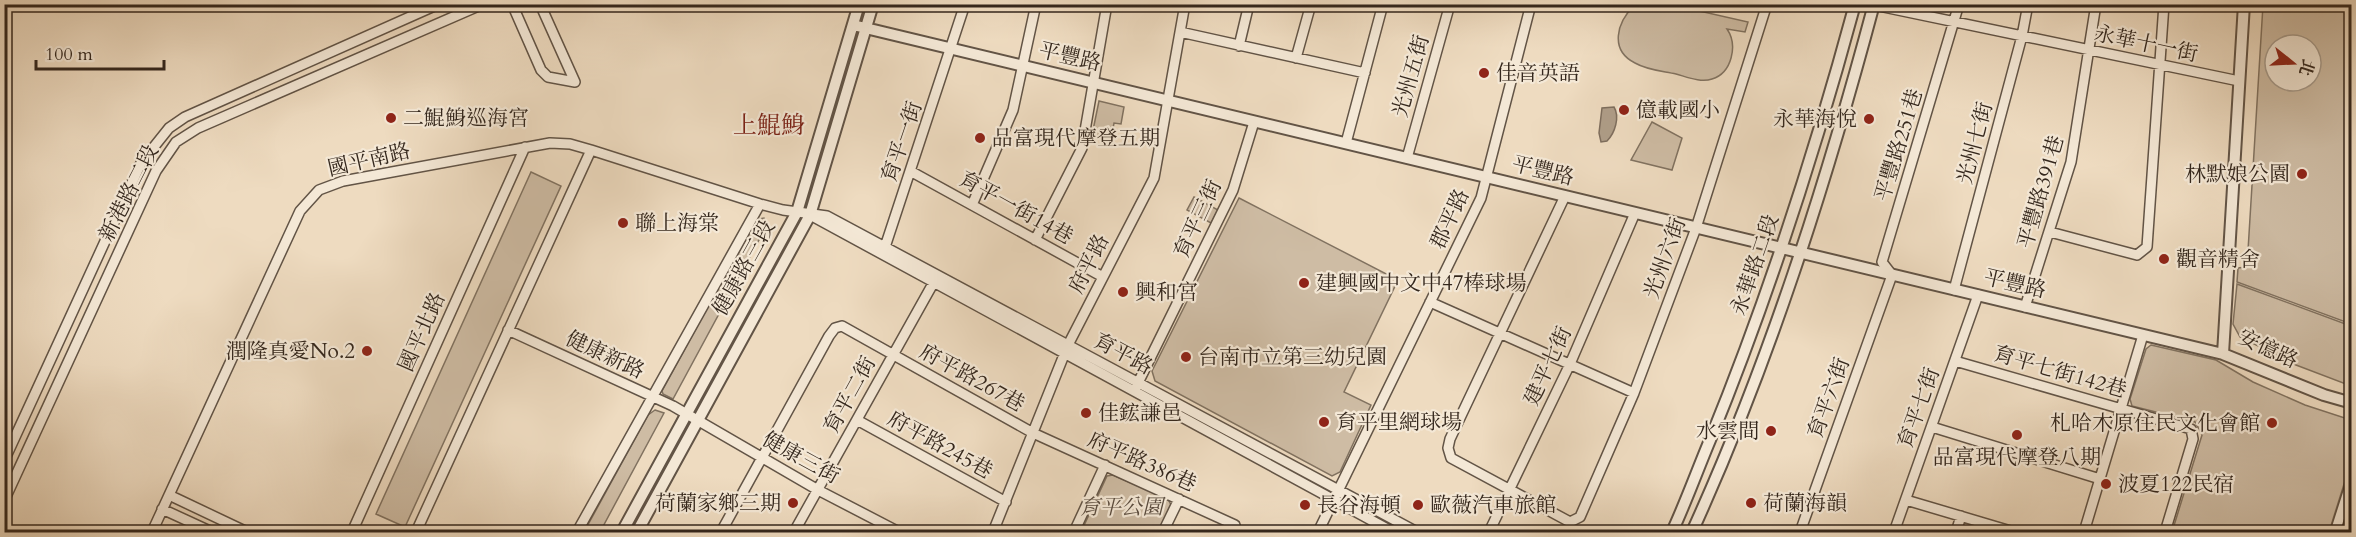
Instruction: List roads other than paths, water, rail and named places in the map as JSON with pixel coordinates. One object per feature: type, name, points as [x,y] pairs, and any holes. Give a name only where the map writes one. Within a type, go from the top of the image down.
[{"type":"street","name":"新港路二段","points":[[4,461],[141,163],[169,128],[185,117],[440,4]]},
{"type":"street","name":"新港路二段","points":[[4,501],[156,171],[176,142],[198,128],[483,4]]},
{"type":"street","points":[[512,4],[541,70],[549,77],[575,82],[540,4]]},
{"type":"street","name":"健康路三段","points":[[622,532],[797,212],[859,4]]},
{"type":"street","name":"健康路三段","points":[[637,532],[810,214],[873,4]]},
{"type":"street","name":"育平一街","points":[[885,247],[912,172],[965,4]]},
{"type":"street","points":[[972,205],[1013,110],[1036,4]]},
{"type":"street","points":[[1035,240],[1082,148],[1107,4]]},
{"type":"street","name":"府平路","points":[[993,532],[1066,349],[1154,178],[1185,4]]},
{"type":"street","points":[[1239,46],[1249,4]]},
{"type":"street","points":[[1296,58],[1311,4]]},
{"type":"street","points":[[1346,143],[1383,4]]},
{"type":"street","name":"光州五街","points":[[1407,158],[1450,4]]},
{"type":"street","name":"郡平路","points":[[1318,532],[1481,198],[1531,4]]},
{"type":"street","name":"光州六街","points":[[1510,490],[1570,522],[1581,517],[1634,393],[1695,228],[1767,4]]},
{"type":"street","name":"永華路二段","points":[[1672,532],[1731,389],[1782,249],[1823,121],[1855,4]]},
{"type":"street","points":[[1955,22],[1959,4]]},
{"type":"street","name":"光州七街","points":[[1954,290],[2022,36],[2028,4]]},
{"type":"street","name":"平豐路391巷","points":[[2025,307],[2071,162],[2096,4]]},
{"type":"street","points":[[2050,232],[2137,255],[2147,247],[2164,4]]},
{"type":"street","name":"安億路","points":[[2244,4],[2223,354],[2324,395],[2352,403]]},
{"type":"street","name":"永華路二段","points":[[1692,532],[1724,460],[1801,253],[1872,5]]},
{"type":"street","name":"永華十一街","points":[[1872,5],[2239,81]]},
{"type":"street","name":"平豐路251巷","points":[[1892,275],[1882,262],[1955,22]]},
{"type":"street","name":"平豐路","points":[[853,25],[2223,354]]},
{"type":"street","points":[[1180,33],[1365,73]]},
{"type":"street","name":"育平三街","points":[[1134,392],[1233,190],[1254,122]]},
{"type":"street","name":"國平南路","points":[[152,532],[300,211],[319,190],[343,181],[550,143],[570,144],[760,204],[797,212]]},
{"type":"street","name":"國平北路","points":[[352,532],[525,147]]},
{"type":"street","points":[[416,532],[591,150]]},
{"type":"street","name":"育平一街14巷","points":[[912,172],[1103,277]]},
{"type":"street","points":[[1510,490],[1451,458],[1448,448],[1450,439],[1564,196]]},
{"type":"street","name":"健康路三段","points":[[577,532],[760,204]]},
{"type":"street","name":"育平路","points":[[797,212],[826,216],[885,247],[935,279]]},
{"type":"street","name":"建平七街","points":[[1489,532],[1570,364],[1635,213]]},
{"type":"street","name":"育平路","points":[[810,214],[1066,349],[1139,382],[1339,489],[1411,531]]},
{"type":"street","name":"育平六街","points":[[1800,532],[1892,275]]},
{"type":"street","name":"育平二街","points":[[794,532],[935,279]]},
{"type":"street","name":"育平七街","points":[[1894,532],[1978,295]]},
{"type":"street","points":[[1430,302],[1634,393]]},
{"type":"street","name":"府平路267巷","points":[[721,532],[835,328],[842,326],[1033,433]]},
{"type":"street","name":"健康新路","points":[[508,330],[686,414]]},
{"type":"street","points":[[2084,532],[2143,335]]},
{"type":"street","name":"育平路","points":[[1066,349],[1134,392],[1393,532]]},
{"type":"street","name":"育平七街142巷","points":[[1955,361],[2191,429],[2193,439],[2165,532]]},
{"type":"street","name":"健康三街","points":[[686,414],[819,490],[899,532]]},
{"type":"street","name":"府平路245巷","points":[[856,420],[1006,502]]},
{"type":"street","points":[[1932,427],[2100,479]]},
{"type":"street","name":"府平路386巷","points":[[1033,433],[1179,499],[1236,529]]},
{"type":"street","points":[[1074,532],[1105,465]]},
{"type":"street","points":[[2335,532],[2352,479]]},
{"type":"street","points":[[168,495],[247,532]]},
{"type":"street","points":[[1163,532],[1179,499]]},
{"type":"street","points":[[1906,500],[2014,532]]},
{"type":"street","points":[[162,510],[212,532]]},
{"type":"street","points":[[1956,532],[1961,516]]},
{"type":"place","name":"佳音英語","points":[[1484,73]]},
{"type":"place","name":"億載國小","points":[[1624,110]]},
{"type":"place","name":"二鯤鯓巡海宮","points":[[391,118]]},
{"type":"place","name":"永華海悅","points":[[1869,119]]},
{"type":"place","name":"品富現代摩登五期","points":[[980,138]]},
{"type":"place","name":"林默娘公園","points":[[2302,174]]},
{"type":"place","name":"聯上海棠","points":[[623,223]]},
{"type":"place","name":"觀音精舍","points":[[2164,259]]},
{"type":"place","name":"建興國中文中47棒球場","points":[[1304,283]]},
{"type":"place","name":"興和宮","points":[[1123,292]]},
{"type":"place","name":"潤隆真愛No.2","points":[[367,351]]},
{"type":"place","name":"台南市立第三幼兒園","points":[[1186,357]]},
{"type":"place","name":"佳鋐謙邑","points":[[1086,413]]},
{"type":"place","name":"育平里網球場","points":[[1324,422]]},
{"type":"place","name":"札哈木原住民文化會館","points":[[2272,423]]},
{"type":"place","name":"水雲間","points":[[1771,431]]},
{"type":"place","name":"品富現代摩登八期","points":[[2017,435]]},
{"type":"place","name":"波夏122民宿","points":[[2106,484]]},
{"type":"place","name":"荷蘭家鄉三期","points":[[793,503]]},
{"type":"place","name":"荷蘭海韻","points":[[1751,503]]},
{"type":"place","name":"長谷海頓","points":[[1305,505]]},
{"type":"place","name":"歐薇汽車旅館","points":[[1418,505]]},
{"type":"district","name":"上鯤鯓","points":[[769,125]]},
{"type":"park label","name":"育平公園","points":[[1121,507]]}]
